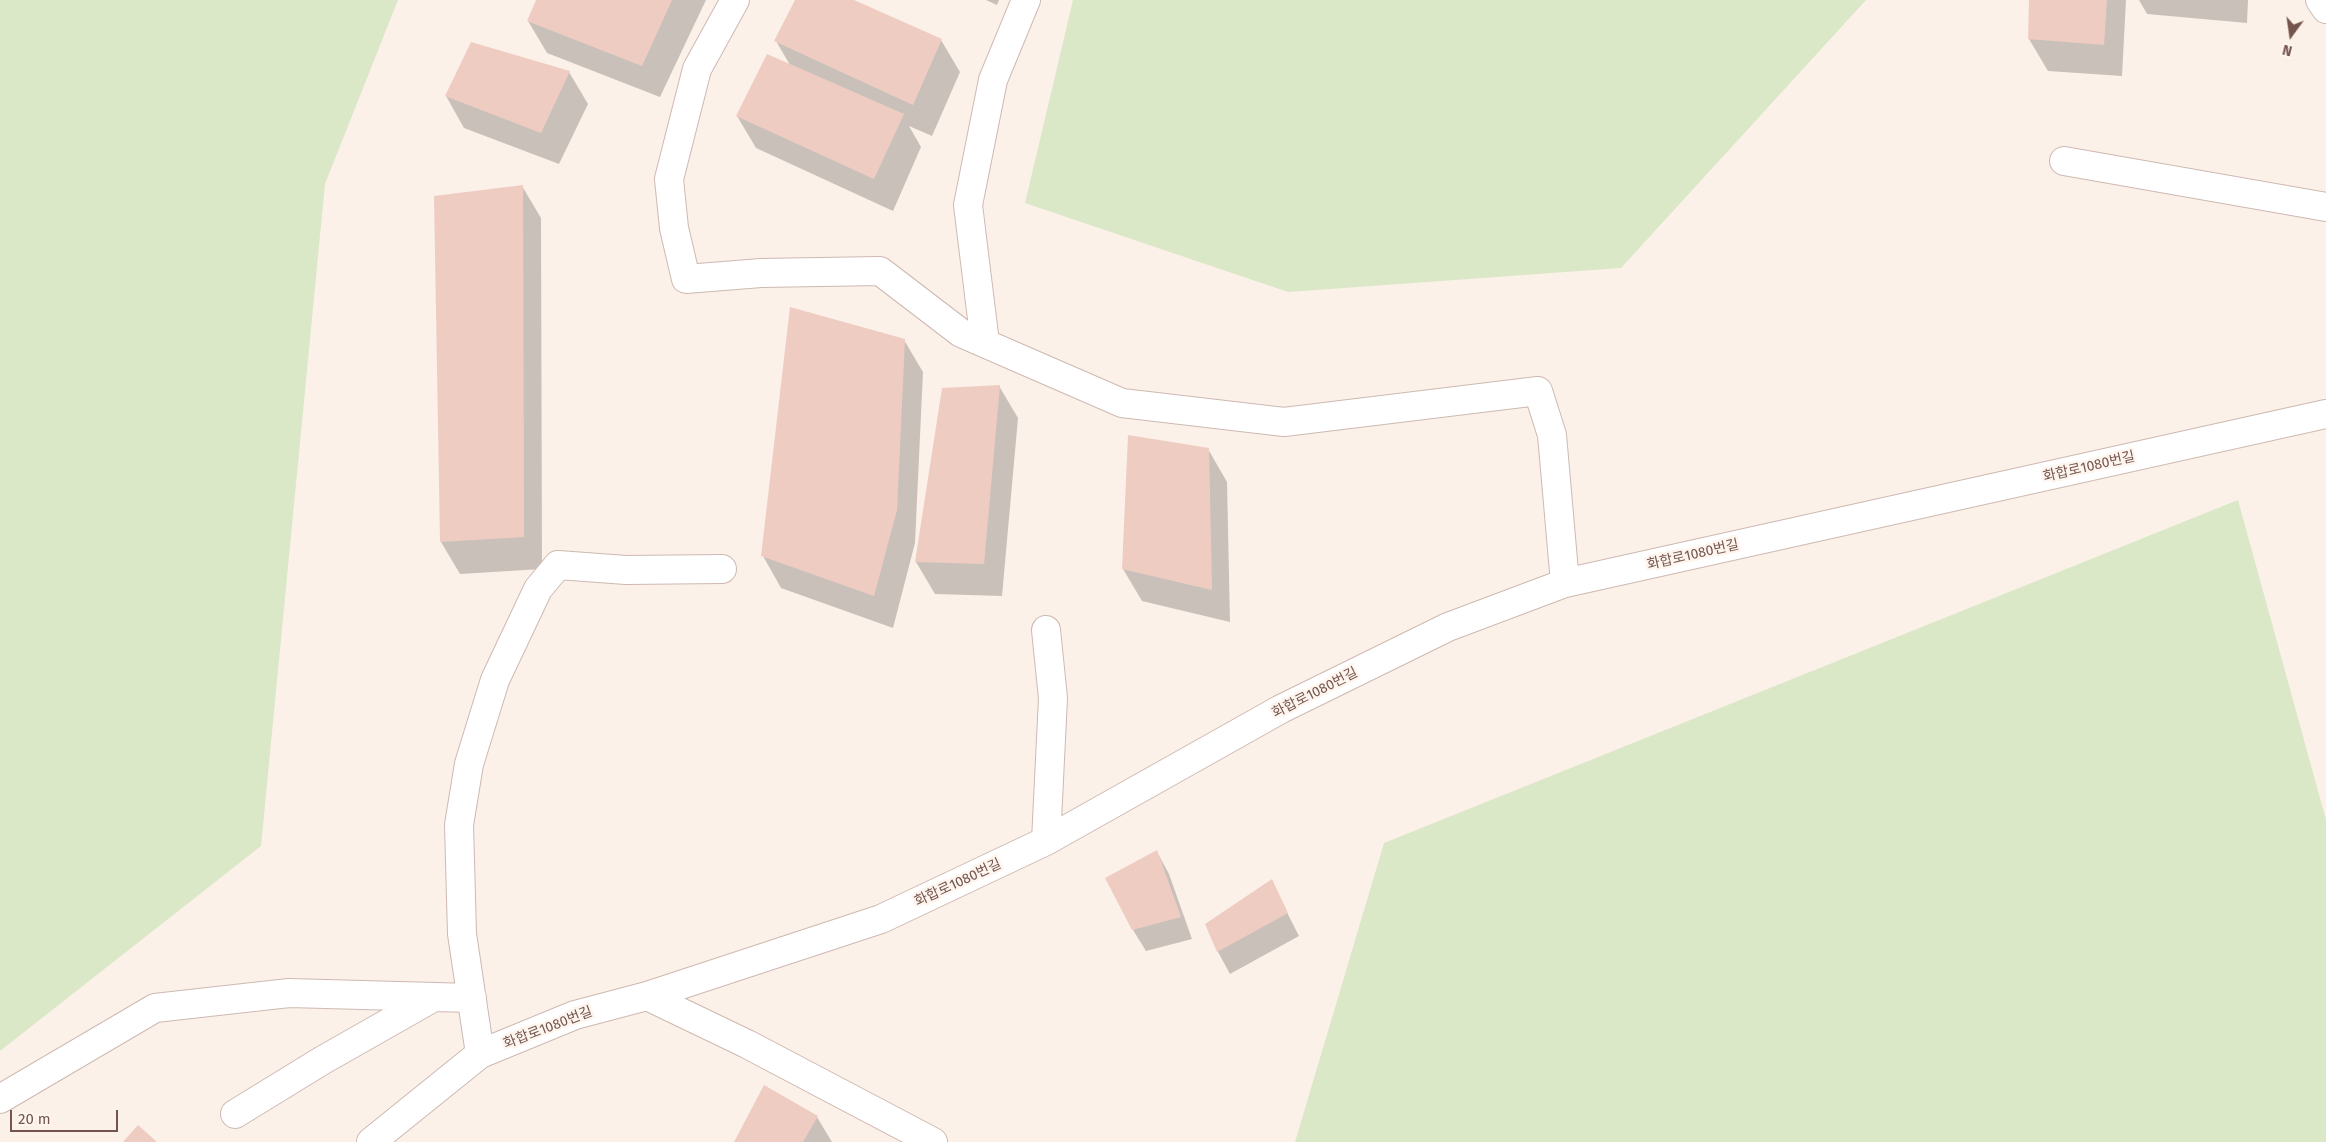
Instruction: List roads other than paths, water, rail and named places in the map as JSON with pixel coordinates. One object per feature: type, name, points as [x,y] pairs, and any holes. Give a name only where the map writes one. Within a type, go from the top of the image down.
[{"type":"street","points":[[735,0],[696,69],[669,179],[674,228],[686,280],[762,273],[880,271],[961,333],[1122,403],[1284,422],[1538,391],[1552,435],[1565,583]]},
{"type":"street","points":[[985,343],[968,205],[993,80],[1026,0]]},
{"type":"street","points":[[2320,0],[2326,9]]},
{"type":"street","points":[[2064,161],[2326,206]]},
{"type":"street","name":"화합로1080번길","points":[[371,1142],[480,1054],[574,1015],[647,996],[881,919],[1046,841],[1281,709],[1448,628],[1565,583],[2326,414]]},
{"type":"street","points":[[480,1054],[462,934],[459,825],[469,764],[495,680],[538,589],[558,565],[626,570],[722,570]]},
{"type":"street","points":[[1046,630],[1053,698],[1046,841]]},
{"type":"street","points":[[0,1099],[155,1008],[290,992],[472,998]]},
{"type":"street","points":[[647,996],[748,1044],[933,1142]]},
{"type":"street","points":[[235,1114],[323,1060],[434,997]]}]
